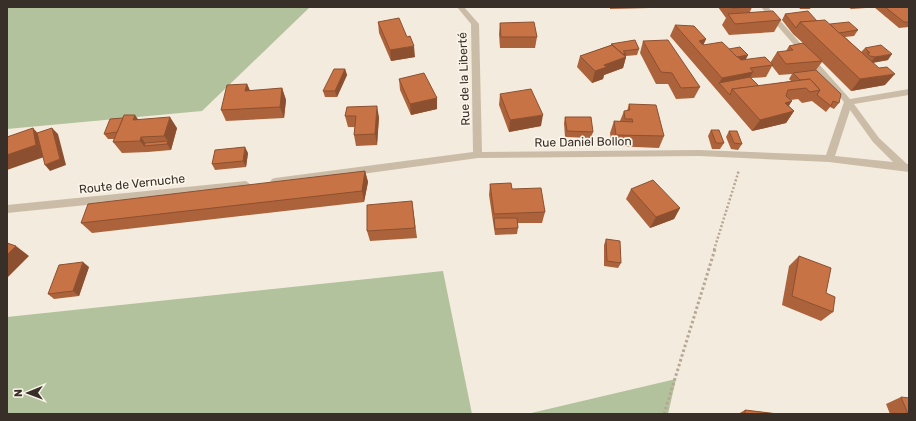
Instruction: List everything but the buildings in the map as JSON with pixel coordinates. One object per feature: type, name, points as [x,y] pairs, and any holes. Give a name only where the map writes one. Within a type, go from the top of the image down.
[{"type":"street","name":"Rue de la Liberté","points":[[460,7],[475,24],[478,155]]},
{"type":"street","points":[[764,7],[848,102],[876,140],[906,167]]},
{"type":"street","points":[[848,102],[909,92]]},
{"type":"street","points":[[829,160],[848,102]]},
{"type":"street","name":"Rue Daniel Bollon","points":[[263,184],[478,155],[699,153],[829,160],[906,167]]},
{"type":"street","name":"Route de Vernuche","points":[[7,209],[263,184]]},
{"type":"path","points":[[664,414],[744,156]]},
{"type":"green space","points":[[7,7],[310,7],[202,111],[7,129]]},
{"type":"green space","points":[[443,271],[472,414],[7,414],[7,317]]},
{"type":"green space","points":[[676,379],[668,414],[527,414]]}]
